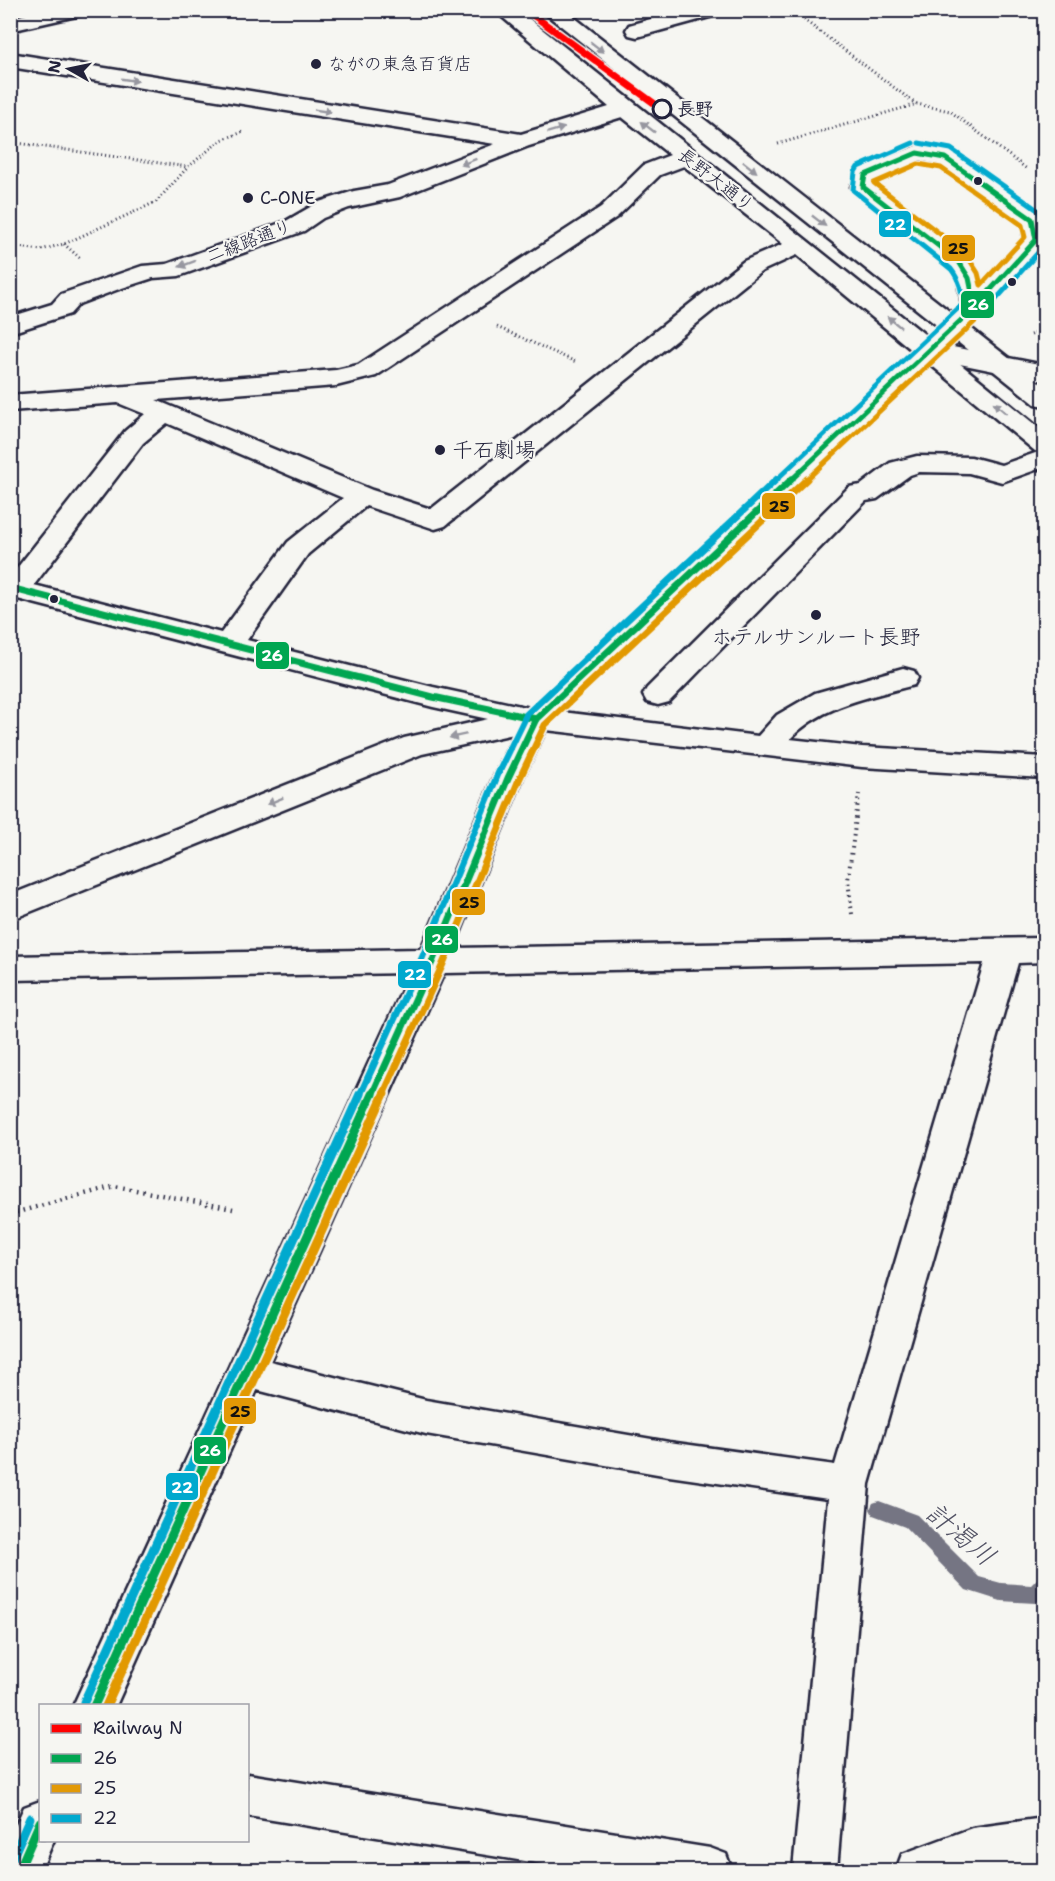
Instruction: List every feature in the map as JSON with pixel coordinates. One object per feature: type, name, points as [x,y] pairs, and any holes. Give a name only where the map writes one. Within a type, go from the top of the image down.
[{"type":"street","points":[[10,25],[73,10]]},
{"type":"street","name":"長野大通り","points":[[504,10],[625,109],[800,245],[1044,445]]},
{"type":"street","name":"長野大通り","points":[[550,10],[1044,398]]},
{"type":"street","points":[[637,30],[709,10]]},
{"type":"street","points":[[10,60],[522,141]]},
{"type":"street","name":"二線路通り","points":[[10,326],[61,309],[70,299],[110,284],[151,271],[170,271],[295,226],[305,217],[372,194],[392,192],[522,141],[625,109]]},
{"type":"street","points":[[95,1704],[433,960],[508,778],[536,719],[975,306],[1036,240],[1032,219],[945,158],[917,153],[865,176],[863,187],[959,262],[969,278],[975,306]]},
{"type":"street","points":[[10,403],[336,378],[367,371],[609,212],[652,170],[687,158]]},
{"type":"street","points":[[120,394],[362,496],[435,520],[753,266],[800,245]]},
{"type":"street","points":[[859,293],[975,306]]},
{"type":"street","points":[[928,350],[1044,373]]},
{"type":"street","points":[[164,412],[134,437],[13,589],[433,697],[536,719],[862,757],[1044,768]]},
{"type":"street","points":[[658,695],[859,493],[867,493],[900,469],[917,464],[970,465],[1004,472],[1044,458]]},
{"type":"street","points":[[228,645],[298,548],[362,496]]},
{"type":"street","points":[[765,747],[788,722],[826,700],[903,678]]},
{"type":"street","points":[[10,908],[415,745],[536,719]]},
{"type":"street","points":[[10,968],[1044,950]]},
{"type":"street","points":[[815,1870],[849,1484],[1004,952]]},
{"type":"street","points":[[245,1371],[426,1417],[669,1459],[849,1484]]},
{"type":"street","points":[[249,1795],[710,1870]]},
{"type":"street","points":[[19,1870],[39,1824]]},
{"type":"street","points":[[918,1870],[972,1850],[1044,1840]]},
{"type":"path","points":[[791,10],[917,104]]},
{"type":"path","points":[[10,246],[41,250],[74,239],[156,202],[188,167],[221,140],[309,109]]},
{"type":"path","points":[[10,142],[188,167]]},
{"type":"path","points":[[461,311],[612,379]]},
{"type":"path","points":[[856,954],[848,880],[856,826],[862,757]]},
{"type":"path","points":[[10,1214],[115,1186],[233,1209]]},
{"type":"waterway","name":"計渇川","points":[[879,1509],[911,1521],[973,1584],[1001,1592],[1035,1594],[1044,1585]]},
{"type":"rail line","name":"N","points":[[526,10],[662,109]]},
{"type":"transit line","name":"22","points":[[913,143],[858,167],[855,172],[853,190],[951,269],[959,283],[965,308],[970,315],[975,317],[982,315],[1044,246]]},
{"type":"transit line","name":"22","points":[[919,143],[951,149],[1039,211],[1044,229]]},
{"type":"transit line","name":"26","points":[[917,153],[945,158],[1032,219],[1036,240],[975,307],[969,278],[959,262],[863,187],[865,175],[917,153]]},
{"type":"transit line","name":"25","points":[[918,164],[941,168],[1022,225],[1025,237],[981,285],[978,273],[966,254],[874,183],[918,164]]},
{"type":"transit line","name":"22","points":[[84,1702],[423,956],[498,774],[527,714],[968,299]]},
{"type":"transit line","name":"26","points":[[95,1704],[433,960],[508,778],[536,719],[975,307]]},
{"type":"transit line","name":"25","points":[[107,1704],[443,964],[518,782],[545,725],[982,315]]},
{"type":"transit line","name":"26","points":[[10,588],[433,697],[536,719]]},
{"type":"transit line","name":"22","points":[[10,1863],[30,1818]]},
{"type":"transit line","name":"26","points":[[19,1870],[39,1824]]},
{"type":"place","name":"ながの東急百貨店","points":[[316,64]]},
{"type":"place","name":"長野","points":[[662,109]]},
{"type":"place","name":"C-ONE","points":[[248,198]]},
{"type":"place","name":"千石劇場","points":[[440,450]]},
{"type":"place","name":"ホテルサンルート長野","points":[[816,615]]}]
